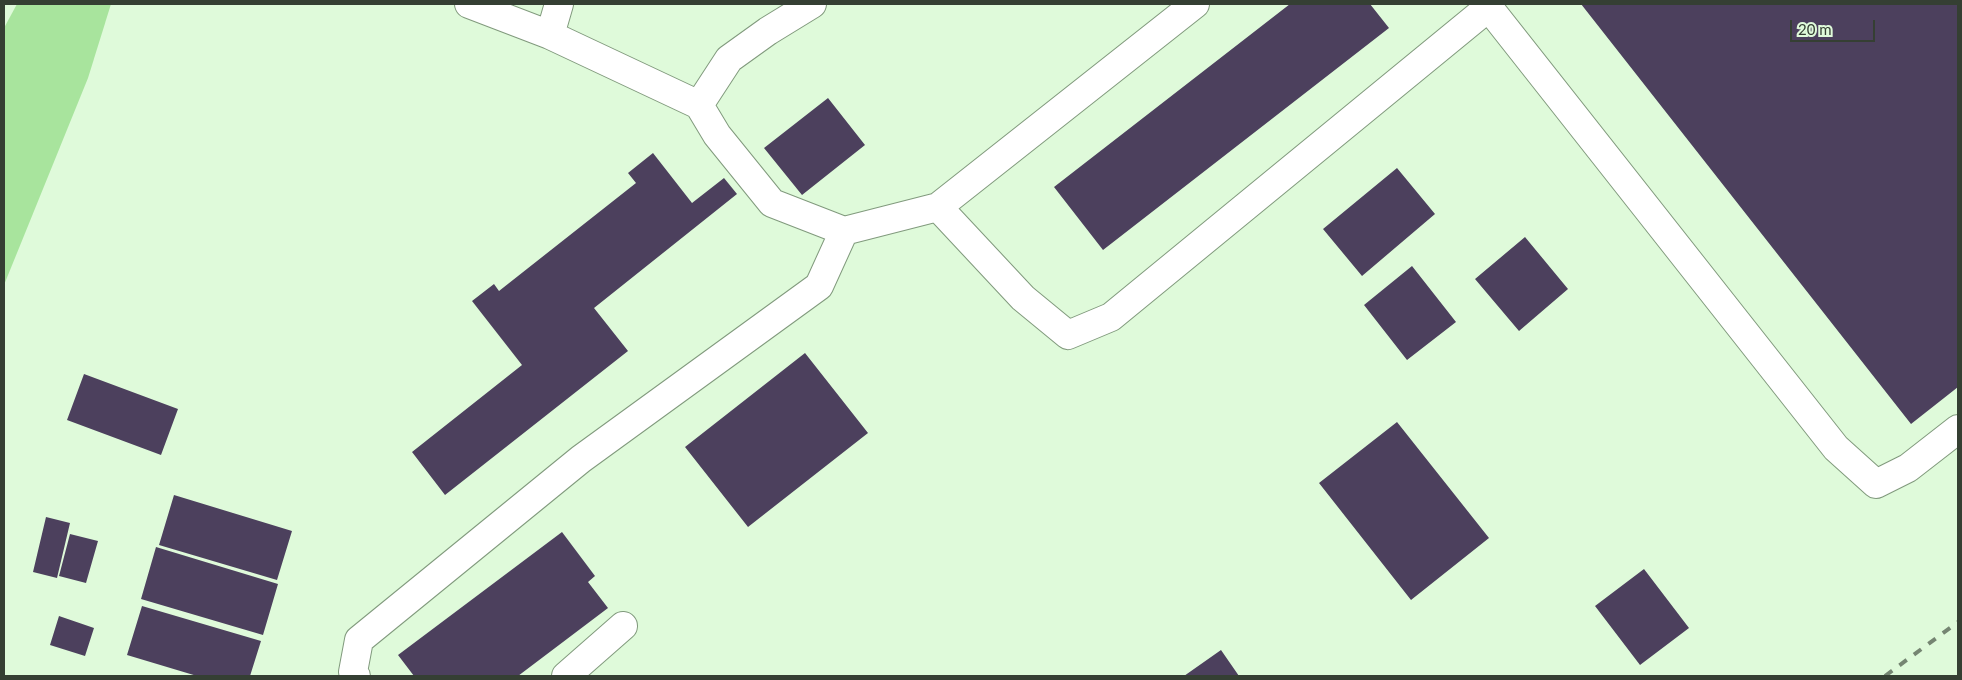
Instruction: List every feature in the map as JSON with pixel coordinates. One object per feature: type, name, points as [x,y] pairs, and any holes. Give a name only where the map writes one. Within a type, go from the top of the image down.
[{"type":"lane","points":[[469,4],[550,35],[699,104],[717,135],[772,203],[844,231],[938,207],[1196,4]]},
{"type":"lane","points":[[550,35],[559,4]]},
{"type":"lane","points":[[699,104],[729,60],[768,31],[812,4]]},
{"type":"lane","points":[[938,207],[1023,298],[1068,335],[1111,317],[1488,5],[1842,454],[1876,484],[1908,468],[1958,429]]},
{"type":"lane","points":[[356,676],[353,672],[359,640],[581,459],[819,286],[844,231]]},
{"type":"lane","points":[[566,676],[623,626]]},
{"type":"green space","points":[[17,4],[111,4],[88,78],[4,285],[4,28]]},
{"type":"building","points":[[1290,4],[1370,4],[1389,28],[1103,250],[1054,187]]},
{"type":"building","points":[[1581,4],[1958,4],[1958,387],[1911,424]]},
{"type":"building","points":[[828,98],[865,145],[802,195],[764,148]]},
{"type":"building","points":[[653,153],[692,203],[724,178],[737,194],[594,308],[628,351],[445,495],[412,452],[522,365],[472,301],[494,284],[499,291],[636,183],[628,173]]},
{"type":"building","points":[[1397,168],[1435,214],[1362,276],[1323,229]]},
{"type":"building","points":[[1525,237],[1568,289],[1519,331],[1475,279]]},
{"type":"building","points":[[1412,266],[1456,322],[1407,360],[1364,305]]},
{"type":"building","points":[[805,353],[868,433],[748,527],[685,447]]},
{"type":"building","points":[[84,374],[178,409],[161,455],[67,420]]},
{"type":"building","points":[[1397,422],[1489,538],[1411,600],[1319,483]]},
{"type":"building","points":[[174,495],[292,531],[277,580],[159,545]]},
{"type":"building","points":[[46,517],[70,523],[57,578],[33,572]]},
{"type":"building","points":[[562,532],[595,576],[588,582],[608,608],[518,676],[414,676],[398,655]]},
{"type":"building","points":[[70,534],[98,541],[86,583],[59,576]]},
{"type":"building","points":[[156,547],[278,584],[263,635],[141,599]]},
{"type":"building","points":[[1644,569],[1689,628],[1640,665],[1595,606]]},
{"type":"building","points":[[142,606],[261,641],[250,676],[197,676],[127,655]]},
{"type":"building","points":[[59,616],[94,628],[85,656],[50,645]]},
{"type":"building","points":[[1221,650],[1239,676],[1184,676]]},
{"type":"railway","points":[[1885,676],[1958,622]]}]
